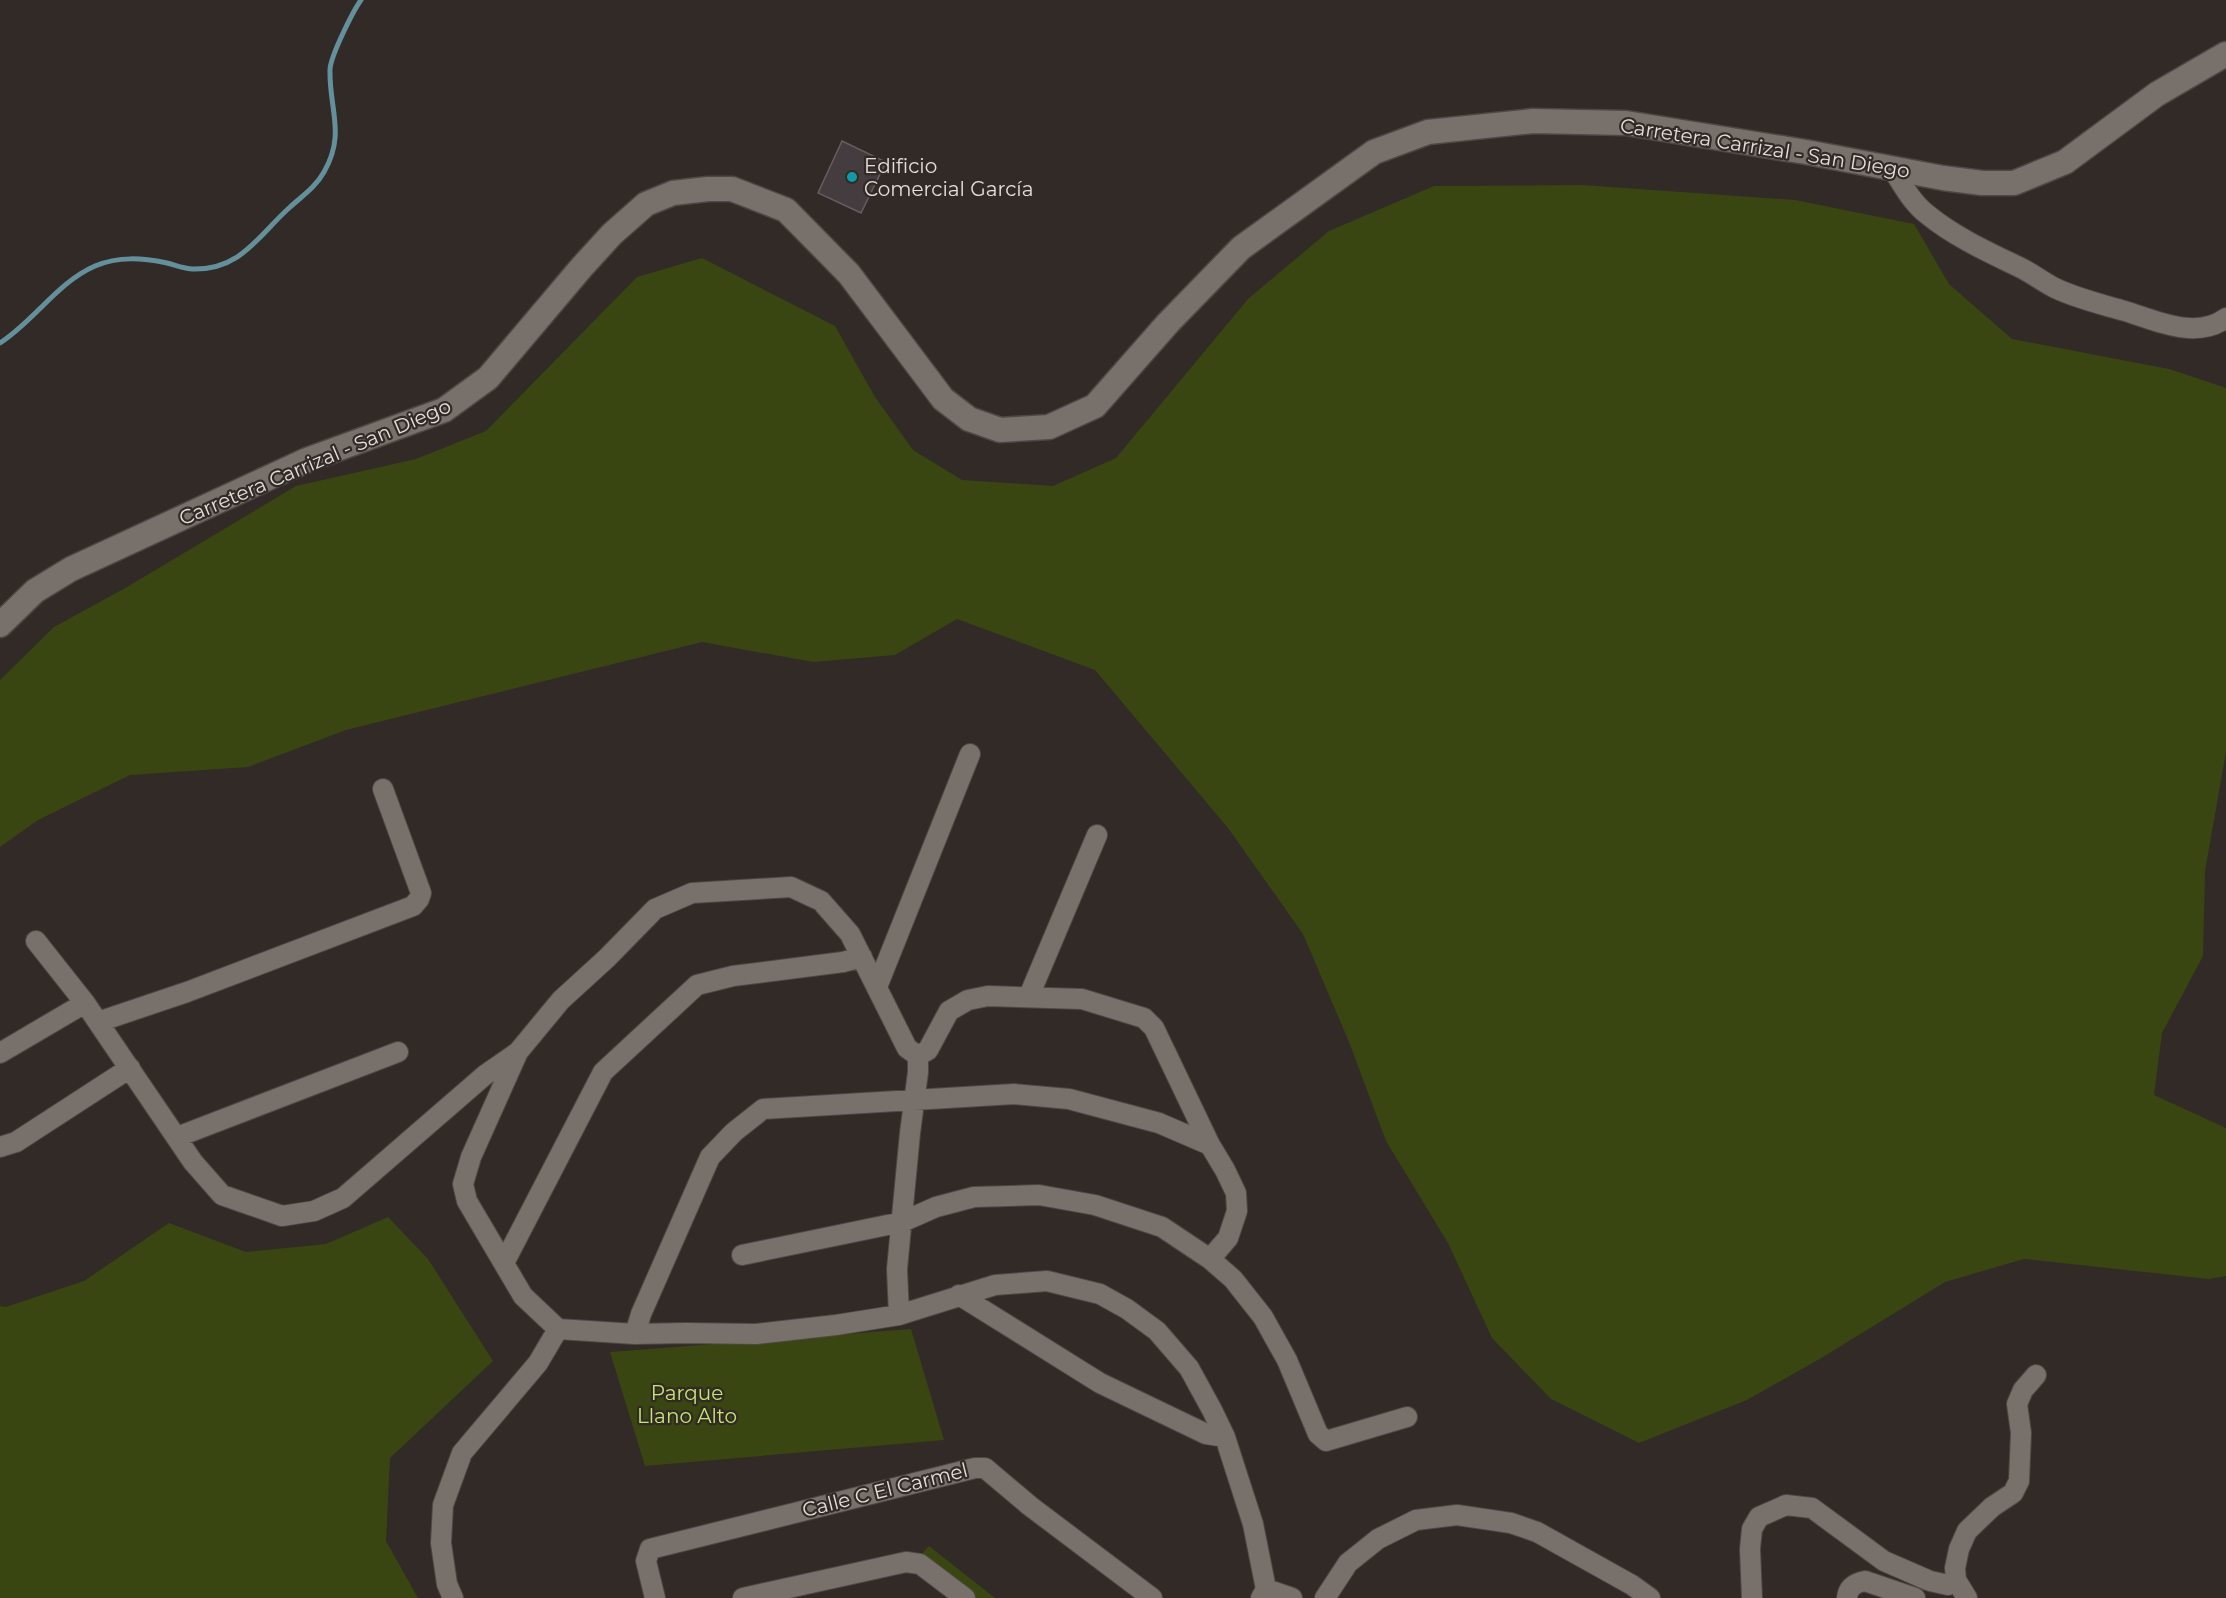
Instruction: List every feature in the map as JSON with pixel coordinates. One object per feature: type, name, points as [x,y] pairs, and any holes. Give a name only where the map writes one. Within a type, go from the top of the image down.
[{"type":"street","name":"Carretera Carrizal - San Diego","points":[[0,625],[36,591],[71,569],[307,460],[444,410],[488,378],[580,268],[612,234],[646,204],[673,193],[732,189],[786,210],[849,274],[943,399],[969,419],[1000,430],[1049,427],[1095,406],[1168,323],[1241,248],[1374,152],[1428,132],[1533,121],[1626,123],[1982,183],[2014,183],[2065,162],[2157,94],[2226,54]]},
{"type":"street","points":[[1892,168],[1910,197],[1926,215],[1991,256],[2020,268],[2055,288],[2086,301],[2166,325],[2198,328],[2218,324],[2226,318]]},
{"type":"street","points":[[877,987],[970,754]]},
{"type":"street","points":[[98,1022],[187,992],[413,906],[421,892],[383,789]]},
{"type":"street","points":[[1029,996],[1097,835]]},
{"type":"street","points":[[918,1056],[907,1048],[850,934],[821,901],[791,887],[692,893],[655,909],[607,958],[561,1000],[518,1052],[471,1157],[463,1184],[467,1201],[523,1296],[558,1329],[635,1334],[756,1334],[899,1315],[995,1285],[1047,1281],[1100,1294],[1127,1309],[1157,1331],[1189,1368],[1225,1437],[1253,1524],[1264,1593],[1292,1598]]},
{"type":"street","points":[[36,941],[85,1003],[193,1162],[222,1195],[282,1216],[314,1211],[343,1198],[485,1075],[518,1052]]},
{"type":"street","points":[[504,1263],[603,1072],[697,985],[733,976],[843,962],[862,957]]},
{"type":"street","points":[[918,1056],[928,1050],[949,1011],[968,1000],[988,996],[1082,999],[1144,1018],[1154,1028],[1210,1145],[1226,1170],[1236,1193],[1237,1211],[1228,1238],[1210,1259]]},
{"type":"street","points":[[0,1053],[85,1003]]},
{"type":"street","points":[[177,1137],[398,1052]]},
{"type":"street","points":[[899,1315],[897,1269],[918,1056]]},
{"type":"street","points":[[0,1147],[16,1142],[130,1068]]},
{"type":"street","points":[[635,1334],[641,1314],[710,1157],[734,1132],[763,1108],[1014,1094],[1069,1099],[1159,1123],[1210,1145]]},
{"type":"street","points":[[742,1255],[902,1222],[936,1208],[974,1197],[1038,1195],[1095,1205],[1162,1227],[1210,1259],[1233,1279],[1263,1317],[1287,1360],[1318,1434],[1326,1441],[1407,1417]]},
{"type":"street","points":[[958,1295],[1100,1383],[1206,1434],[1225,1437]]},
{"type":"street","points":[[453,1598],[447,1584],[441,1543],[442,1515],[443,1505],[462,1453],[538,1363],[558,1329]]},
{"type":"street","points":[[1967,1598],[1956,1580],[1955,1568],[1959,1549],[1967,1531],[1992,1507],[2013,1493],[2019,1481],[2021,1433],[2018,1404],[2023,1390],[2036,1375]]},
{"type":"street","name":"Calle C El Carmel","points":[[655,1598],[646,1561],[650,1549],[975,1468],[985,1468],[1030,1506],[1152,1598]]},
{"type":"street","points":[[1752,1598],[1750,1549],[1752,1529],[1759,1517],[1786,1505],[1812,1508],[1884,1561],[1930,1581],[1948,1585],[1956,1580]]},
{"type":"street","points":[[1325,1598],[1348,1563],[1378,1539],[1416,1520],[1457,1515],[1511,1523],[1537,1532],[1632,1585],[1650,1598]]},
{"type":"street","points":[[743,1598],[906,1562],[920,1564],[965,1598]]},
{"type":"street","points":[[1847,1598],[1851,1587],[1858,1582],[1865,1581],[1916,1598]]},
{"type":"green space","points":[[1582,185],[1795,200],[1914,224],[1949,284],[2012,339],[2169,369],[2226,388],[2226,752],[2205,871],[2203,956],[2162,1033],[2154,1095],[2226,1128],[2226,1276],[2209,1279],[2024,1259],[1945,1282],[1823,1357],[1747,1400],[1639,1443],[1551,1399],[1492,1338],[1448,1243],[1386,1141],[1349,1042],[1303,934],[1228,828],[1095,670],[957,619],[895,655],[813,662],[702,642],[346,730],[248,767],[130,775],[38,820],[0,847],[0,680],[54,627],[127,587],[296,486],[416,459],[486,431],[637,277],[702,258],[835,326],[875,397],[913,450],[962,480],[1053,486],[1116,458],[1248,299],[1329,231],[1434,186]]},
{"type":"green space","points":[[388,1217],[428,1259],[493,1361],[390,1458],[386,1541],[418,1598],[0,1598],[0,1306],[6,1307],[84,1281],[169,1223],[246,1252],[326,1244]]},
{"type":"green space","name":"Parque Llano Alto","points":[[911,1329],[944,1440],[645,1466],[610,1352]]},
{"type":"green space","points":[[929,1546],[995,1598],[951,1598],[910,1567]]},
{"type":"building","name":"Edificio Comercial García","points":[[842,141],[886,162],[861,213],[818,193]]},
{"type":"waterway","points":[[0,343],[69,282],[95,266],[113,261],[140,259],[190,269],[210,268],[236,258],[258,240],[317,183],[331,158],[335,133],[330,84],[331,64],[342,34],[361,0]]},
{"type":"place","name":"Edificio Comercial García","points":[[852,177]]}]
